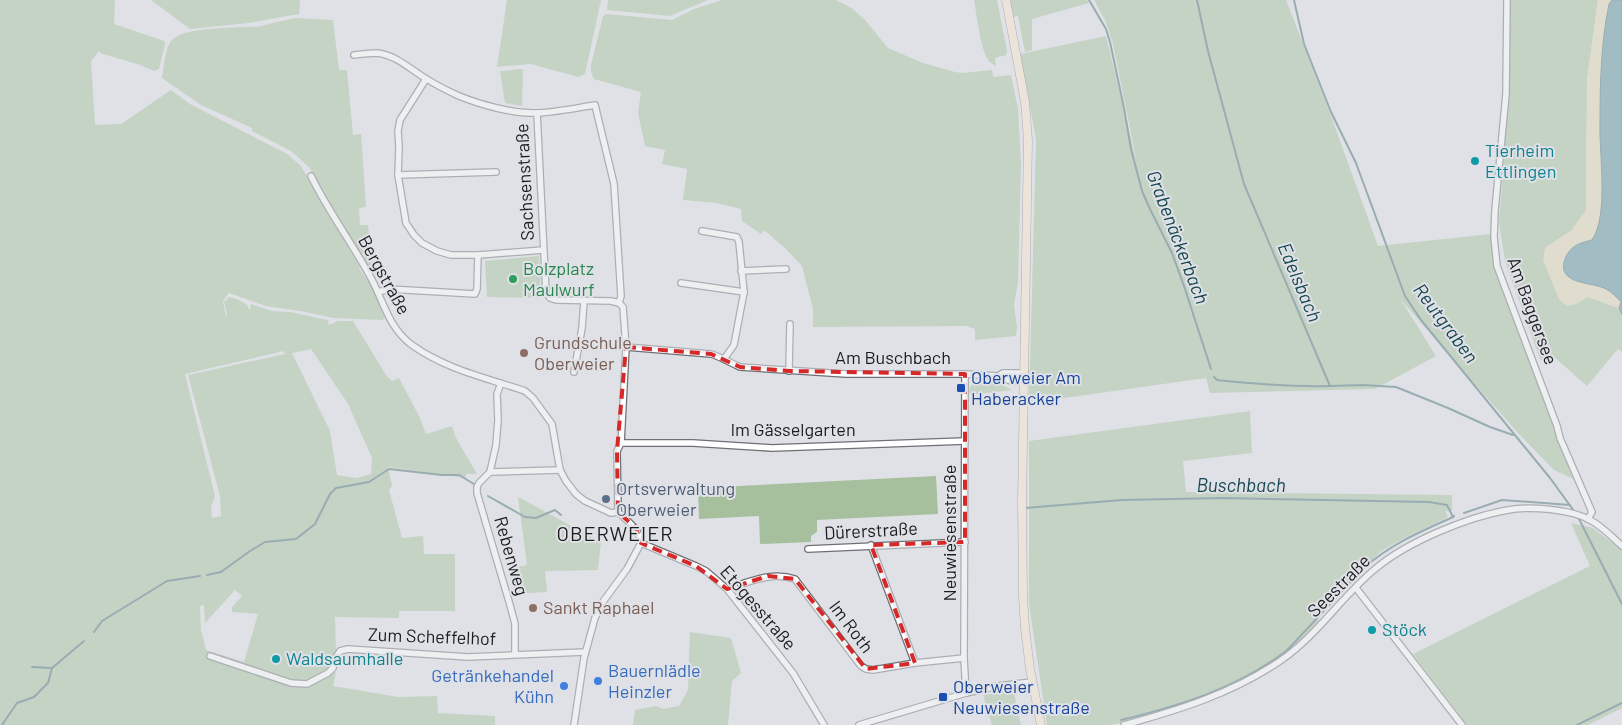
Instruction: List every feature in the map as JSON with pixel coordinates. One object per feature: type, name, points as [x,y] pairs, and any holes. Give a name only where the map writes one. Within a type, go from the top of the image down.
[{"type":"main road","points":[[1006,0],[1025,102],[1028,140],[1022,502],[1023,596],[1032,682],[1041,725]]},
{"type":"street","name":"Am Baggersee","points":[[1507,0],[1506,94],[1495,207],[1494,237],[1497,266],[1560,438],[1592,512],[1585,518]]},
{"type":"street","points":[[354,55],[376,53],[384,55],[403,63],[426,79],[461,97],[491,106],[537,113],[595,105],[614,184],[620,288],[619,302],[623,307],[626,347],[621,443],[617,450],[618,512],[636,528],[640,535],[641,543],[627,569],[602,603],[595,618],[585,652],[574,725]]},
{"type":"street","points":[[426,79],[400,120],[398,131],[398,175],[406,223],[414,235],[422,243],[437,252],[451,255],[543,250]]},
{"type":"street","name":"Sachsenstraße","points":[[537,113],[546,293],[550,298],[556,300],[619,302]]},
{"type":"street","points":[[398,175],[496,172]]},
{"type":"street","name":"Bergstraße","points":[[311,176],[321,197],[378,292],[390,322],[411,344],[452,367],[525,391],[552,424],[560,470],[566,481],[576,494],[585,501],[611,513],[618,512]]},
{"type":"street","points":[[702,231],[736,237],[739,242],[744,292],[734,345],[724,359]]},
{"type":"street","points":[[378,292],[389,289],[475,294],[477,289],[478,255]]},
{"type":"street","points":[[742,272],[786,269]]},
{"type":"street","points":[[681,283],[744,292]]},
{"type":"street","points":[[574,372],[582,328],[584,301]]},
{"type":"street","points":[[789,371],[790,324]]},
{"type":"street","name":"Am Buschbach","points":[[626,347],[712,354],[740,367],[846,374],[965,374],[998,376],[1011,381],[1024,382]]},
{"type":"street","name":"Am Buschbach","points":[[998,376],[1025,373]]},
{"type":"street","name":"Neuwiesenstraße","points":[[965,374],[964,658],[966,693]]},
{"type":"street","name":"Rebenweg","points":[[501,383],[497,394],[498,420],[496,445],[490,472],[476,487],[510,605],[514,624],[515,654]]},
{"type":"street","name":"Im Gässelgarten","points":[[621,443],[693,443],[772,448],[965,441]]},
{"type":"street","points":[[490,472],[560,470]]},
{"type":"street","name":"Seestraße","points":[[1124,725],[1196,703],[1255,677],[1282,660],[1308,638],[1373,570],[1400,551],[1451,527],[1488,514],[1510,509],[1534,509],[1572,514],[1585,518],[1599,525],[1622,546]]},
{"type":"street","name":"Dürerstraße","points":[[808,549],[965,542]]},
{"type":"street","name":"Etogesstraße","points":[[641,543],[706,571],[727,589],[793,673],[824,725]]},
{"type":"street","points":[[871,545],[915,663]]},
{"type":"street","name":"Im Roth","points":[[727,589],[768,576],[787,577],[795,580],[861,666],[866,669],[873,670],[964,658]]},
{"type":"street","points":[[1356,588],[1462,725]]},
{"type":"street","name":"Zum Scheffelhof","points":[[210,656],[292,684],[307,684],[328,673],[333,668],[340,651],[348,649],[468,656],[585,652]]},
{"type":"street","points":[[859,725],[966,693],[998,686],[1032,682]]},
{"type":"highlighted area","points":[[626,347],[711,354],[740,367],[789,371],[965,374],[965,542],[871,545],[915,663],[866,669],[795,579],[768,576],[727,589],[696,566],[641,543],[636,528],[618,512],[617,451]]},
{"type":"green space","points":[[0,0],[115,0],[114,24],[164,41],[165,44],[159,69],[154,71],[100,53],[99,51],[91,61],[95,125],[121,124],[171,90],[190,104],[287,154],[300,165],[307,176],[359,268],[374,289],[385,318],[382,320],[334,318],[266,306],[229,293],[223,301],[226,317],[227,313],[224,302],[229,297],[245,303],[250,311],[251,304],[272,311],[290,312],[328,320],[329,325],[338,321],[353,321],[386,375],[392,381],[399,378],[419,416],[426,434],[452,426],[456,438],[477,474],[466,474],[466,478],[388,467],[392,486],[389,490],[402,538],[423,536],[424,554],[455,554],[455,611],[399,611],[399,618],[335,617],[336,651],[330,669],[307,682],[300,682],[308,687],[336,672],[333,686],[398,697],[437,696],[438,713],[495,716],[495,725],[0,725]],"holes":[[[311,349],[348,404],[372,458],[371,474],[356,478],[337,475],[330,431],[292,353]],[[284,351],[285,354],[188,375],[220,496],[221,516],[212,518],[211,507],[215,496],[185,374]],[[235,590],[242,596],[232,607],[232,612],[258,614],[244,662],[206,650],[201,630],[200,606],[204,605],[205,623]]]},
{"type":"green space","points":[[151,0],[300,0],[299,14],[249,23],[190,29]]},
{"type":"green space","points":[[507,0],[601,0],[585,74],[578,77],[531,64],[497,67]]},
{"type":"green space","points":[[608,0],[708,0],[670,16],[607,10]]},
{"type":"green space","points":[[722,0],[836,0],[853,9],[865,20],[888,48],[923,63],[955,72],[992,70],[993,77],[1011,75],[1018,109],[1021,163],[1018,282],[1014,305],[1017,327],[1016,336],[975,340],[975,329],[967,326],[813,327],[813,309],[802,266],[785,248],[764,230],[761,234],[742,221],[741,209],[717,203],[683,200],[687,169],[662,164],[665,150],[645,146],[638,113],[641,92],[594,79],[591,65],[603,16],[607,14],[672,20],[694,9]]},
{"type":"green space","points":[[974,0],[997,0],[1007,51],[1006,55],[995,58],[996,66],[989,61],[985,52]]},
{"type":"green space","points":[[1009,0],[1087,0],[1089,3],[1032,19],[1032,50],[1025,52],[1018,16],[1013,17]]},
{"type":"green space","points":[[1094,0],[1286,0],[1330,113],[1378,246],[1491,234],[1494,264],[1573,479],[1554,470],[1518,433],[1401,300],[1436,356],[1375,389],[1210,393],[1206,378],[1029,403],[1036,139],[1020,54],[1106,36],[1137,163],[1113,44],[1106,22]]},
{"type":"green space","points":[[1509,0],[1598,0],[1587,80],[1586,210],[1572,230],[1545,248],[1576,303],[1588,297],[1619,308],[1622,315],[1622,352],[1618,349],[1587,386],[1553,356],[1546,364],[1540,359],[1505,261],[1499,223],[1509,93]]},
{"type":"green space","points":[[295,18],[333,20],[339,70],[347,70],[353,135],[361,134],[366,207],[359,208],[360,225],[368,225],[373,277],[325,200],[310,168],[291,151],[252,131],[252,128],[201,105],[162,78],[167,48],[171,41],[178,36],[200,30],[261,26]]},
{"type":"green space","points":[[523,69],[522,106],[505,103],[500,71]]},
{"type":"green space","name":"Bolzplatz Maulwurf","points":[[539,256],[541,298],[487,297],[485,261]]},
{"type":"green space","points":[[977,381],[1000,384],[1012,390],[970,395],[969,389]]},
{"type":"green space","points":[[1250,411],[1252,453],[1183,461],[1186,492],[1452,495],[1452,511],[1445,511],[1448,517],[1381,551],[1316,615],[1320,623],[1302,640],[1282,656],[1241,681],[1196,700],[1118,723],[1108,725],[1047,725],[1029,604],[1029,441]]},
{"type":"green space","points":[[936,476],[938,514],[817,520],[817,532],[811,536],[811,542],[760,544],[759,516],[699,519],[698,488]]},
{"type":"green space","points":[[518,497],[601,542],[598,570],[545,571],[547,592],[515,594],[509,569],[527,565]]},
{"type":"green space","points":[[1571,523],[1593,528],[1622,550],[1622,708],[1588,725],[1467,725],[1413,654],[1590,566]]},
{"type":"green space","points":[[690,632],[731,638],[741,673],[732,681],[728,725],[633,725],[635,710],[656,706],[663,709],[679,706],[688,690]]},
{"type":"green space","points":[[1000,692],[1014,693],[1021,725],[992,725],[983,695]]},
{"type":"sand","points":[[1598,0],[1612,0],[1609,4],[1606,18],[1601,63],[1602,200],[1597,229],[1592,240],[1578,244],[1568,251],[1574,280],[1606,289],[1622,302],[1619,308],[1588,297],[1576,304],[1567,306],[1559,299],[1543,260],[1545,248],[1572,230],[1586,210],[1587,80]]},
{"type":"water","points":[[1612,0],[1622,0],[1622,315],[1619,308],[1621,302],[1610,292],[1606,289],[1570,278],[1563,267],[1565,259],[1572,248],[1592,240],[1600,216],[1602,184],[1600,93],[1604,33],[1609,4]]},
{"type":"waterway","name":"Grabenäckerbach","points":[[1089,0],[1106,29],[1110,42],[1131,149],[1142,191],[1172,253],[1211,369]]},
{"type":"waterway","name":"Edelsbach","points":[[1197,0],[1208,51],[1244,184],[1330,386],[1396,387],[1513,435]]},
{"type":"waterway","name":"Reutgraben","points":[[1294,0],[1304,44],[1331,112],[1356,163],[1405,296],[1421,320],[1550,478],[1574,511]]},
{"type":"waterway","name":"Grabenäckerbach","points":[[1214,377],[1217,380],[1259,384],[1330,386]]},
{"type":"waterway","points":[[207,575],[221,572],[265,542],[296,539],[315,524],[330,494],[336,488],[369,482],[389,469],[459,475],[474,484]]},
{"type":"waterway","points":[[488,496],[525,517],[536,518],[555,510],[561,515]]},
{"type":"waterway","name":"Buschbach","points":[[1025,508],[1122,500],[1223,498],[1429,502],[1447,505],[1454,516]]},
{"type":"waterway","name":"Buschbach","points":[[1464,513],[1502,500],[1570,505]]},
{"type":"waterway","points":[[1121,720],[1186,702],[1228,685],[1268,664],[1289,649],[1374,559],[1407,539],[1453,517]]},
{"type":"waterway","name":"Reutgraben","points":[[1578,517],[1622,604]]},
{"type":"waterway","points":[[94,632],[102,621],[167,581],[200,576]]},
{"type":"waterway","points":[[2,725],[17,703],[34,697],[48,683],[52,668],[84,641]]},
{"type":"waterway","points":[[32,667],[52,668]]},
{"type":"waterway","points":[[1577,725],[1622,703]]},
{"type":"place","name":"Tierheim Ettlingen","points":[[1475,161]]},
{"type":"place","name":"Bolzplatz Maulwurf","points":[[513,279]]},
{"type":"place","name":"Grundschule Oberweier","points":[[524,353]]},
{"type":"place","name":"Oberweier Am Haberacker","points":[[961,388]]},
{"type":"place","name":"Ortsverwaltung Oberweier","points":[[606,499]]},
{"type":"place","name":"Sankt Raphael","points":[[533,608]]},
{"type":"place","name":"Stöck","points":[[1372,630]]},
{"type":"place","name":"Waldsaumhalle","points":[[276,659]]},
{"type":"place","name":"Bauernlädle Heinzler","points":[[598,681]]},
{"type":"place","name":"Getränkehandel Kühn","points":[[564,686]]},
{"type":"place","name":"Oberweier Neuwiesenstraße","points":[[943,697]]},
{"type":"district","name":"OBERWEIER","points":[[615,534]]}]
